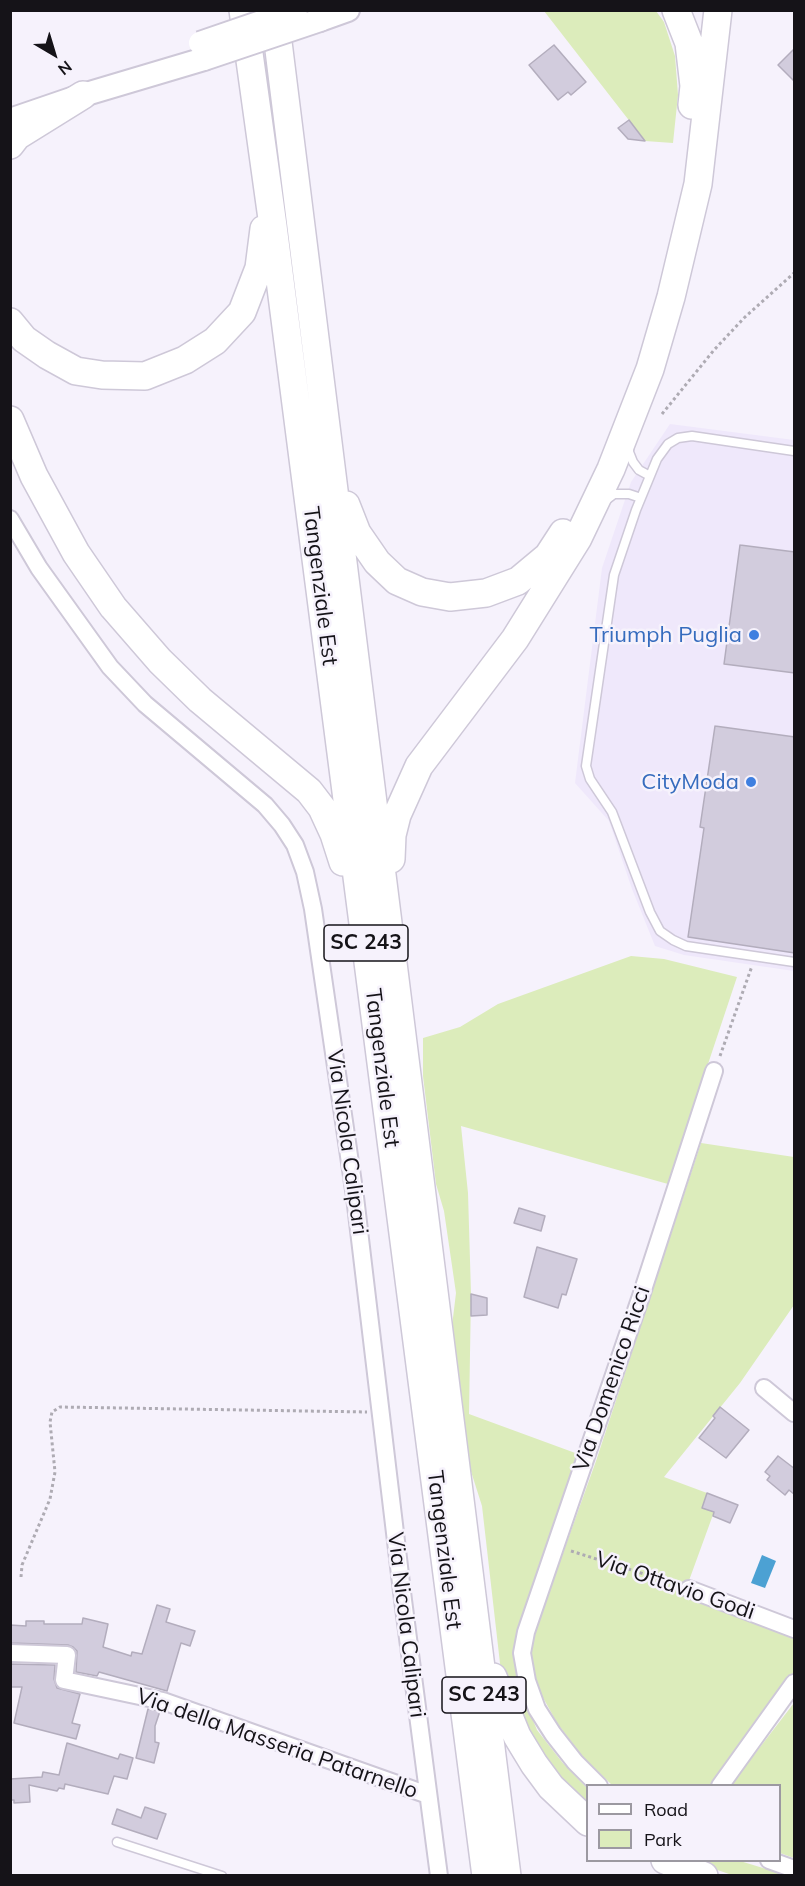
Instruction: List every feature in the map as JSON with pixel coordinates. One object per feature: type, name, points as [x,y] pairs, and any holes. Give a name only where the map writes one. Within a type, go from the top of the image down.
[{"type":"highway","points":[[10,322],[24,339],[47,355],[76,370],[102,375],[145,376],[185,360],[215,341],[242,312],[259,268],[264,237],[237,10]]},
{"type":"highway","name":"Tangenziale Est","points":[[243,10],[390,1038],[461,1514],[507,1875]]},
{"type":"highway","name":"Tangenziale Est","points":[[274,10],[326,412],[390,1038],[486,1875]]},
{"type":"highway","points":[[326,412],[336,435],[350,518],[357,534],[377,562],[398,581],[422,592],[450,597],[486,593],[518,581],[548,556],[571,520],[610,434],[643,342],[671,239],[689,132],[694,86],[688,43],[676,10]]},
{"type":"highway","points":[[10,420],[39,486],[76,553],[114,607],[160,662],[200,700],[309,791],[322,808],[334,834],[349,883],[369,1020],[390,1038],[407,1017],[391,857],[392,835],[397,815],[404,794],[419,766],[515,639],[578,538],[611,469],[650,369],[671,297],[698,184],[718,10]]},
{"type":"highway","points":[[10,145],[17,136],[83,95]]},
{"type":"highway","points":[[461,1514],[472,1536],[493,1681],[517,1736],[534,1764],[551,1787],[586,1820]]},
{"type":"highway","points":[[670,1862],[704,1875]]},
{"type":"main road","points":[[10,120],[202,51],[296,10]]},
{"type":"main road","points":[[10,108],[202,51],[320,20],[348,10]]},
{"type":"street","name":"Via Nicola Calipari","points":[[10,519],[39,568],[110,667],[154,711],[265,805],[295,845],[305,872],[315,921],[356,1197],[380,1412],[439,1875]]},
{"type":"street","name":"Via Domenico Ricci","points":[[598,1784],[575,1762],[537,1709],[527,1681],[522,1653],[526,1632],[637,1307],[714,1071]]},
{"type":"street","points":[[764,1388],[795,1413]]},
{"type":"street","name":"Via Ottavio Godi","points":[[689,1588],[795,1629]]},
{"type":"street","name":"Via della Masseria Patarnello","points":[[10,1653],[67,1655],[64,1680],[163,1701],[428,1795]]},
{"type":"street","points":[[721,1784],[795,1683]]},
{"type":"street","points":[[775,1862],[795,1869]]},
{"type":"lane","points":[[641,392],[643,408],[630,441],[629,452],[639,470],[650,476]]},
{"type":"lane","points":[[795,451],[692,436],[678,438],[668,444],[657,459],[614,575],[586,766],[590,779],[612,812],[650,912],[660,931],[686,946],[795,962]]},
{"type":"lane","points":[[578,538],[587,531],[605,501],[614,494],[628,494],[641,498]]},
{"type":"lane","points":[[117,1842],[222,1875]]},
{"type":"path","points":[[662,414],[714,350],[744,318],[795,273]]},
{"type":"path","points":[[714,1071],[755,956]]},
{"type":"path","points":[[21,1577],[22,1565],[50,1499],[55,1472],[50,1422],[52,1412],[60,1407],[380,1412]]},
{"type":"path","name":"Via Ottavio Godi","points":[[555,1546],[689,1588]]},
{"type":"shaded area","points":[[670,424],[794,440],[794,971],[684,955],[655,946],[632,889],[609,821],[575,783],[602,568],[631,482]]},
{"type":"green space","points":[[544,11],[656,11],[664,22],[675,56],[678,95],[673,143],[645,141]]},
{"type":"green space","points":[[631,956],[664,959],[737,977],[668,1184],[461,1126],[468,1193],[471,1294],[469,1414],[578,1454],[524,1616],[517,1668],[525,1701],[537,1730],[562,1762],[586,1787],[586,1809],[527,1744],[501,1672],[482,1506],[468,1462],[452,1326],[456,1293],[444,1211],[436,1184],[423,1076],[423,1038],[460,1027],[498,1004]]},
{"type":"green space","points":[[701,1143],[794,1157],[794,1305],[740,1383],[664,1477],[707,1493],[703,1508],[714,1512],[683,1597],[794,1638],[794,1673],[713,1784],[611,1784],[583,1757],[557,1723],[541,1694],[529,1660],[530,1645],[596,1461]]},
{"type":"green space","points":[[794,1703],[794,1858],[781,1853],[781,1784],[732,1784]]},
{"type":"green space","points":[[694,1862],[743,1862],[786,1875],[732,1875]]},
{"type":"water","points":[[762,1555],[776,1561],[765,1588],[751,1583]]},
{"type":"building","points":[[554,45],[586,82],[571,95],[568,92],[558,100],[529,65]]},
{"type":"building","points":[[795,48],[795,82],[778,65]]},
{"type":"building","points":[[629,120],[645,141],[628,139],[618,128]]},
{"type":"building","points":[[740,545],[795,552],[795,673],[724,664]]},
{"type":"building","points":[[715,726],[795,737],[795,953],[688,937],[704,828],[700,827]]},
{"type":"building","points":[[519,1208],[545,1216],[541,1231],[514,1223]]},
{"type":"building","points":[[537,1247],[577,1259],[566,1295],[562,1294],[558,1308],[524,1297]]},
{"type":"building","points":[[471,1294],[487,1298],[487,1315],[471,1316]]},
{"type":"building","points":[[720,1407],[749,1430],[726,1458],[699,1438],[715,1418],[713,1416]]},
{"type":"building","points":[[778,1456],[795,1469],[795,1495],[789,1490],[785,1495],[767,1480],[770,1476],[765,1472]]},
{"type":"building","points":[[707,1493],[738,1505],[730,1523],[713,1516],[714,1512],[702,1508]]},
{"type":"building","points":[[157,1605],[170,1609],[166,1622],[195,1631],[190,1646],[181,1643],[167,1691],[99,1672],[97,1676],[76,1672],[77,1651],[68,1645],[10,1643],[10,1625],[26,1626],[26,1621],[44,1621],[44,1624],[82,1624],[83,1618],[108,1624],[103,1647],[131,1656],[132,1652],[142,1654]]},
{"type":"building","points":[[10,1664],[55,1665],[54,1679],[57,1688],[80,1694],[72,1723],[80,1725],[76,1739],[14,1723],[22,1687],[10,1687]]},
{"type":"building","points":[[148,1709],[160,1711],[155,1726],[155,1742],[159,1743],[154,1763],[136,1758]]},
{"type":"building","points":[[67,1743],[118,1759],[120,1754],[133,1758],[127,1779],[114,1776],[108,1794],[65,1784],[64,1789],[59,1788],[57,1791],[29,1785],[30,1802],[14,1803],[14,1800],[10,1800],[10,1779],[42,1777],[43,1772],[59,1775]]},
{"type":"building","points":[[145,1807],[166,1814],[157,1839],[112,1824],[117,1809],[141,1818]]},
{"type":"place","name":"Triumph Puglia","points":[[754,635]]},
{"type":"place","name":"CityModa","points":[[751,782]]}]
